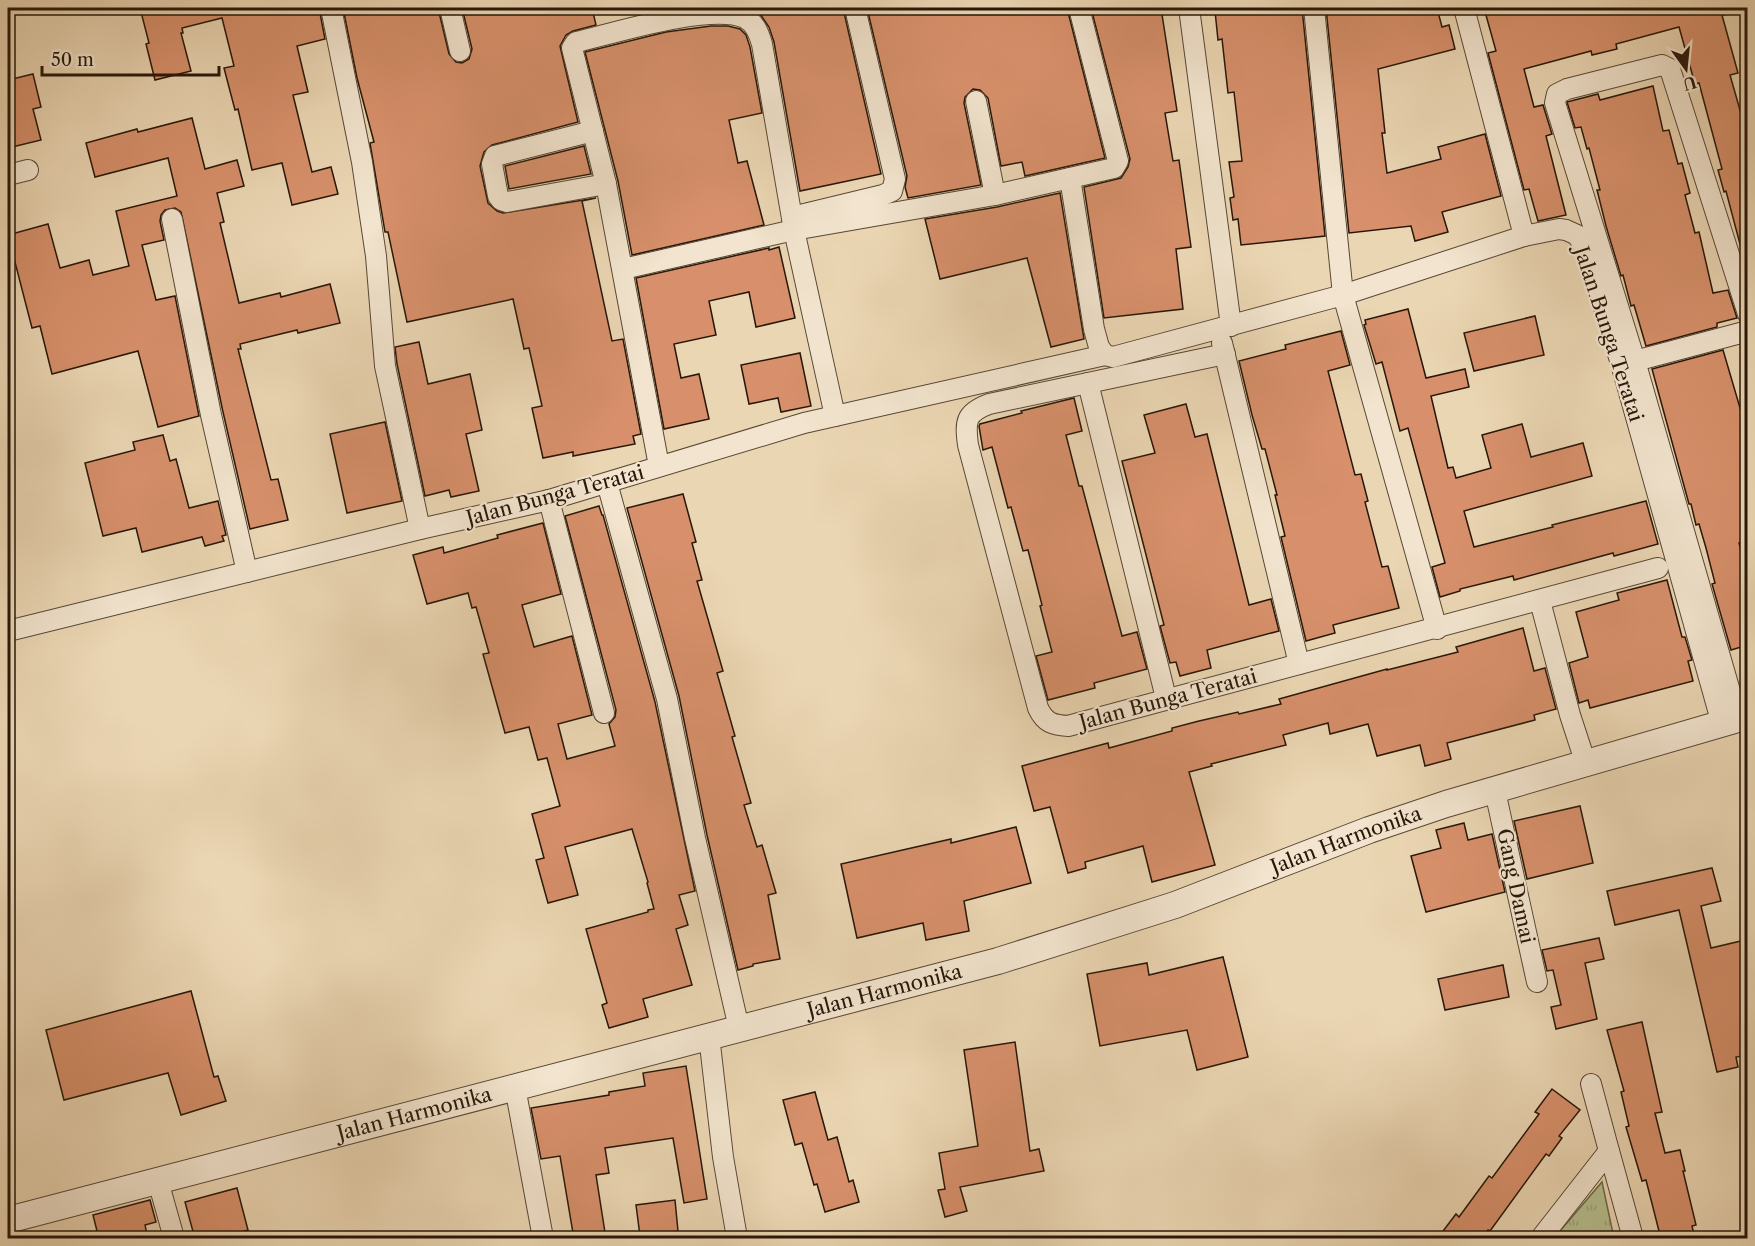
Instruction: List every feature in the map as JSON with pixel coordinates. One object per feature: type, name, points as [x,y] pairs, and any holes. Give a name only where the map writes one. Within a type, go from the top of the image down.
[{"type":"street","points":[[331,8],[362,162],[376,256],[386,366],[420,529]]},
{"type":"street","points":[[450,8],[460,51]]},
{"type":"street","points":[[623,269],[793,224],[892,191],[896,179],[855,8]]},
{"type":"street","points":[[793,224],[995,195],[1114,168],[1118,161],[1079,8]]},
{"type":"street","points":[[1189,8],[1225,328],[1225,354],[1299,664]]},
{"type":"street","points":[[1314,8],[1343,295],[1437,629]]},
{"type":"street","points":[[1464,8],[1524,236]]},
{"type":"street","name":"Jalan Bunga Teratai","points":[[659,466],[606,184],[572,48],[576,42],[702,10],[744,17],[759,33],[793,224],[835,416]]},
{"type":"street","points":[[1736,720],[1635,361],[1555,103],[1557,94],[1567,89],[1662,65],[1670,69],[1748,314]]},
{"type":"street","points":[[976,101],[995,195]]},
{"type":"street","points":[[593,131],[495,156],[492,164],[498,196],[507,202],[606,184]]},
{"type":"street","points":[[8,175],[28,170]]},
{"type":"street","points":[[1070,178],[1094,329],[1099,347],[1105,355]]},
{"type":"street","points":[[172,219],[211,416],[247,572]]},
{"type":"street","name":"Jalan Bunga Teratai","points":[[8,631],[420,529],[549,500],[804,423],[1105,355],[1113,357],[1343,295],[1524,236],[1566,230],[1577,236],[1587,251],[1736,720]]},
{"type":"street","points":[[1635,361],[1748,330]]},
{"type":"street","name":"Jalan Bunga Teratai","points":[[1225,354],[989,404],[971,413],[967,421],[968,445],[1021,647],[1042,717],[1048,723],[1068,726],[1658,568]]},
{"type":"street","points":[[1088,383],[1166,698]]},
{"type":"street","points":[[607,483],[667,699],[695,838],[739,1028]]},
{"type":"street","points":[[549,500],[604,713]]},
{"type":"street","points":[[1540,601],[1570,715],[1586,764]]},
{"type":"street","name":"Jalan Harmonika","points":[[8,1220],[998,961],[1175,905],[1369,830],[1446,804],[1736,720]]},
{"type":"street","name":"Gang Damai","points":[[1495,790],[1537,982]]},
{"type":"street","points":[[709,1036],[723,1157],[737,1239]]},
{"type":"street","points":[[1592,1084],[1633,1239]]},
{"type":"street","points":[[514,1087],[543,1239]]},
{"type":"street","points":[[1542,1239],[1609,1151]]},
{"type":"street","points":[[158,1181],[174,1239]]},
{"type":"green space","points":[[1602,1182],[1614,1238],[1554,1238]]},
{"type":"building","points":[[140,8],[319,8],[325,39],[297,46],[308,92],[293,95],[312,172],[331,167],[338,194],[292,205],[282,163],[252,170],[238,109],[235,110],[224,68],[234,66],[222,18],[182,28],[183,33],[181,33],[191,71],[155,80]]},
{"type":"building","points":[[343,8],[379,8],[380,12],[399,8],[438,8],[449,54],[456,62],[462,63],[469,59],[472,49],[462,8],[592,8],[596,25],[566,35],[560,46],[578,122],[492,145],[484,152],[480,166],[488,203],[503,213],[596,198],[582,201],[612,341],[623,339],[641,434],[633,436],[635,444],[573,456],[573,452],[543,458],[532,408],[542,406],[529,348],[524,349],[513,299],[407,322],[388,232],[385,232],[370,143],[374,142],[357,78]]},
{"type":"building","points":[[760,8],[843,8],[881,174],[800,191],[774,42],[769,27],[760,14],[762,13]]},
{"type":"building","points":[[867,8],[1067,8],[1105,158],[1025,176],[1022,162],[1001,166],[988,98],[980,90],[973,89],[965,97],[964,103],[981,185],[908,198],[905,187],[907,176]]},
{"type":"building","points":[[1091,8],[1161,8],[1177,111],[1165,113],[1173,161],[1179,160],[1191,247],[1176,249],[1183,309],[1104,318],[1084,187],[1121,178],[1130,159]]},
{"type":"building","points":[[1247,8],[1302,8],[1325,236],[1241,245],[1238,219],[1233,220],[1230,198],[1234,197],[1229,162],[1242,161],[1234,92],[1228,93],[1222,39],[1218,40],[1215,11]]},
{"type":"building","points":[[1326,8],[1366,8],[1366,13],[1386,8],[1437,8],[1442,27],[1449,25],[1455,49],[1378,69],[1387,173],[1441,159],[1438,147],[1485,134],[1501,196],[1442,212],[1448,232],[1415,241],[1411,226],[1349,233]]},
{"type":"building","points":[[1484,8],[1728,8],[1729,14],[1722,15],[1738,73],[1730,75],[1748,138],[1748,247],[1741,248],[1718,170],[1722,169],[1699,83],[1695,84],[1679,27],[1616,44],[1617,49],[1592,55],[1591,51],[1524,69],[1534,107],[1543,105],[1552,134],[1546,136],[1566,215],[1538,221],[1529,189],[1524,190],[1488,53],[1496,51]]},
{"type":"building","points":[[711,26],[740,29],[746,35],[750,47],[762,113],[729,120],[738,163],[747,161],[764,225],[632,255],[618,181],[585,52],[666,32]]},
{"type":"building","points":[[33,74],[41,107],[33,109],[41,140],[8,148],[8,80]]},
{"type":"building","points":[[1653,86],[1663,131],[1669,130],[1678,164],[1682,163],[1690,193],[1685,195],[1695,233],[1699,232],[1713,293],[1728,290],[1737,318],[1717,323],[1717,327],[1646,346],[1606,226],[1597,190],[1600,190],[1589,148],[1587,149],[1581,127],[1575,128],[1567,102],[1598,94],[1600,100]]},
{"type":"building","points":[[192,118],[205,169],[237,160],[244,186],[217,193],[224,222],[220,223],[239,303],[280,293],[281,297],[330,284],[340,323],[298,333],[297,330],[240,344],[241,349],[238,349],[271,480],[278,479],[288,520],[250,529],[181,212],[175,208],[165,210],[160,221],[164,240],[142,245],[156,300],[175,296],[199,416],[158,427],[138,351],[52,374],[40,326],[32,328],[8,235],[48,224],[60,268],[89,260],[93,275],[129,266],[116,211],[177,196],[168,158],[95,177],[86,143],[137,129],[138,132]]},
{"type":"building","points":[[584,146],[591,174],[509,189],[505,166]]},
{"type":"building","points":[[1060,193],[1084,339],[1051,347],[1027,258],[940,279],[925,219],[997,207]]},
{"type":"building","points":[[779,247],[795,318],[756,327],[749,292],[709,301],[716,335],[674,344],[681,378],[699,374],[709,419],[664,429],[636,278]]},
{"type":"building","points":[[1408,309],[1426,378],[1465,369],[1469,387],[1431,396],[1448,468],[1453,467],[1456,478],[1491,468],[1482,435],[1522,424],[1531,457],[1583,443],[1592,476],[1464,511],[1474,547],[1646,501],[1658,544],[1614,556],[1613,553],[1514,580],[1513,576],[1460,589],[1460,591],[1440,597],[1432,567],[1445,563],[1408,428],[1400,431],[1382,362],[1376,364],[1364,325],[1365,320]]},
{"type":"building","points":[[1535,316],[1544,355],[1474,371],[1464,333]]},
{"type":"building","points":[[1341,331],[1350,365],[1328,371],[1355,475],[1361,474],[1368,501],[1365,502],[1382,567],[1388,566],[1399,608],[1333,625],[1335,633],[1306,641],[1281,537],[1285,536],[1275,495],[1277,495],[1265,449],[1262,449],[1252,415],[1239,361],[1286,349],[1285,345]]},
{"type":"building","points":[[419,342],[428,384],[470,374],[482,430],[466,434],[479,491],[451,497],[449,490],[425,496],[395,347]]},
{"type":"building","points":[[1723,350],[1748,435],[1748,540],[1739,543],[1748,576],[1748,645],[1731,650],[1712,584],[1715,583],[1706,548],[1699,524],[1696,525],[1691,504],[1689,504],[1652,369]]},
{"type":"building","points":[[800,353],[811,406],[781,412],[778,398],[749,404],[741,365]]},
{"type":"building","points":[[1074,398],[1082,431],[1066,435],[1079,486],[1082,486],[1122,636],[1137,632],[1147,669],[1094,683],[1095,688],[1048,700],[1036,656],[1052,652],[1040,606],[1042,605],[1028,550],[1023,551],[1011,507],[1008,508],[992,447],[983,450],[979,426],[1022,413],[1021,411]]},
{"type":"building","points":[[1186,404],[1195,437],[1207,434],[1249,605],[1271,599],[1279,631],[1207,650],[1211,668],[1180,676],[1176,662],[1170,663],[1160,626],[1164,625],[1122,461],[1155,453],[1144,415]]},
{"type":"building","points":[[385,422],[402,501],[347,513],[330,434]]},
{"type":"building","points":[[163,435],[170,461],[176,459],[189,508],[218,501],[226,535],[222,536],[224,541],[205,546],[202,537],[142,552],[136,528],[103,536],[85,463],[135,450],[133,442]]},
{"type":"building","points":[[683,494],[696,542],[692,543],[702,580],[697,581],[723,671],[717,673],[751,803],[744,805],[757,847],[762,845],[776,893],[768,895],[780,959],[753,964],[753,966],[738,970],[707,835],[679,696],[627,508]]},
{"type":"building","points":[[599,506],[655,702],[695,891],[679,895],[688,925],[676,929],[692,985],[643,999],[648,1017],[609,1028],[602,1005],[607,1003],[586,929],[654,909],[632,829],[565,847],[578,895],[548,903],[536,860],[544,858],[532,814],[560,806],[547,758],[538,760],[529,727],[505,733],[483,654],[489,653],[476,607],[472,608],[468,593],[427,604],[413,555],[443,547],[444,553],[498,538],[497,535],[543,523],[561,594],[522,605],[534,647],[572,636],[592,715],[558,724],[567,759],[615,746],[609,724],[615,717],[616,710],[565,516]]},
{"type":"building","points":[[1667,580],[1682,637],[1685,637],[1692,660],[1688,661],[1693,681],[1590,708],[1588,700],[1579,703],[1569,663],[1588,657],[1576,612],[1619,600],[1617,593]]},
{"type":"building","points":[[1523,628],[1534,671],[1545,668],[1556,709],[1534,715],[1535,720],[1447,743],[1451,759],[1425,766],[1420,745],[1377,756],[1368,724],[1330,734],[1328,723],[1283,735],[1286,745],[1211,764],[1212,766],[1189,772],[1215,865],[1152,882],[1143,846],[1085,862],[1086,868],[1068,873],[1050,807],[1034,811],[1022,766],[1108,743],[1109,748],[1172,731],[1172,728],[1199,721],[1281,704],[1279,699],[1458,652],[1456,647]]},
{"type":"building","points":[[1580,806],[1593,863],[1527,879],[1514,821]]},
{"type":"building","points":[[1464,823],[1468,840],[1492,834],[1505,892],[1426,912],[1411,856],[1441,848],[1436,830]]},
{"type":"building","points":[[1016,827],[1031,883],[964,901],[969,931],[926,940],[923,923],[857,938],[841,864],[951,839],[951,843]]},
{"type":"building","points":[[1712,868],[1721,901],[1701,906],[1711,948],[1741,941],[1748,967],[1748,1055],[1736,1057],[1738,1067],[1717,1072],[1679,910],[1615,925],[1607,891]]},
{"type":"building","points":[[1599,938],[1604,959],[1585,963],[1597,1019],[1556,1029],[1551,1007],[1561,1005],[1553,970],[1547,971],[1542,950]]},
{"type":"building","points":[[1223,957],[1248,1057],[1197,1070],[1187,1030],[1100,1046],[1087,974],[1147,963],[1149,975]]},
{"type":"building","points":[[1503,965],[1509,997],[1445,1010],[1438,979]]},
{"type":"building","points":[[191,991],[214,1077],[218,1076],[226,1101],[181,1115],[168,1073],[64,1100],[46,1030]]},
{"type":"building","points":[[1642,1022],[1662,1112],[1655,1113],[1665,1153],[1680,1150],[1696,1225],[1692,1226],[1695,1239],[1661,1239],[1646,1180],[1642,1181],[1626,1127],[1629,1126],[1621,1092],[1624,1091],[1607,1030]]},
{"type":"building","points":[[1015,1042],[1030,1151],[1039,1149],[1044,1171],[960,1187],[967,1211],[945,1217],[938,1190],[945,1189],[939,1153],[978,1146],[964,1050]]},
{"type":"building","points":[[686,1066],[707,1199],[684,1203],[673,1138],[605,1148],[609,1173],[596,1175],[606,1239],[574,1239],[560,1156],[541,1159],[531,1108],[609,1095],[609,1092],[645,1086],[643,1073]]},
{"type":"building","points":[[1552,1089],[1580,1110],[1559,1136],[1562,1138],[1549,1156],[1546,1154],[1482,1239],[1437,1239],[1456,1214],[1459,1217],[1489,1176],[1492,1178],[1539,1114],[1535,1112]]},
{"type":"building","points":[[815,1092],[828,1140],[837,1137],[849,1182],[853,1180],[859,1202],[825,1212],[817,1184],[814,1185],[802,1143],[795,1145],[783,1100]]},
{"type":"building","points":[[237,1188],[248,1230],[216,1239],[195,1239],[185,1202]]},
{"type":"building","points":[[150,1200],[156,1222],[145,1225],[148,1239],[99,1239],[93,1215]]},
{"type":"building","points":[[675,1200],[678,1231],[640,1236],[636,1205]]}]
